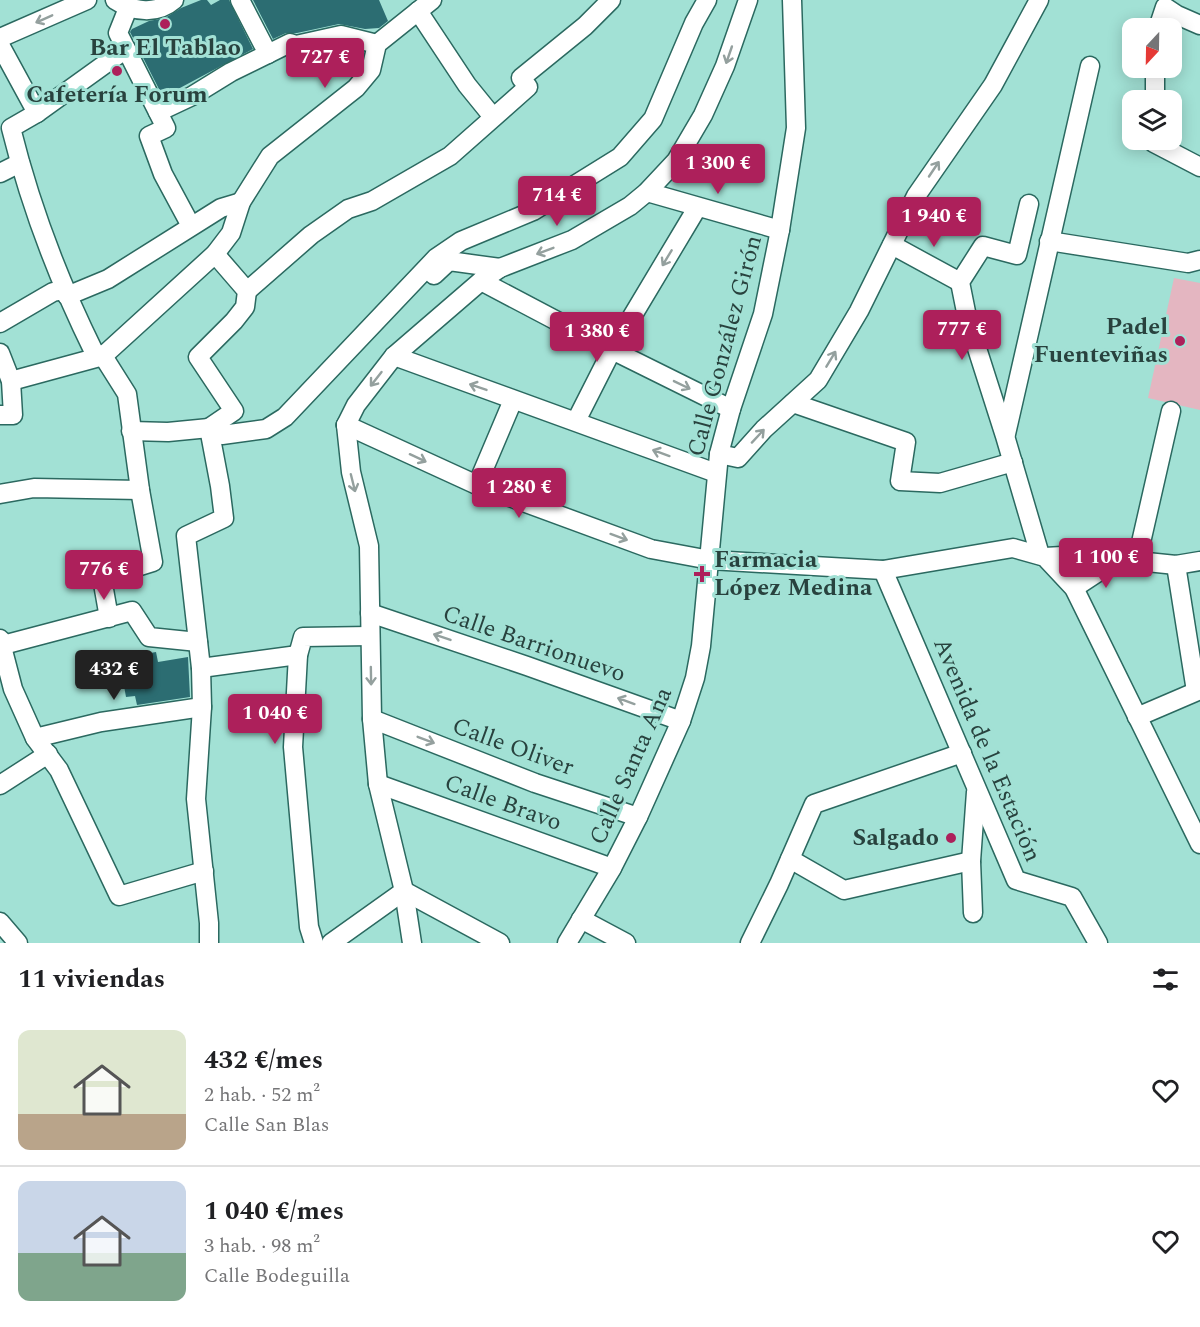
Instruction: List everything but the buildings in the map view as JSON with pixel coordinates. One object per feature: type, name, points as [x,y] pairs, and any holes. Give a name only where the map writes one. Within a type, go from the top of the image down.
[{"type":"street","points":[[0,38],[87,0]]},
{"type":"street","points":[[174,0],[157,9],[142,11],[121,4],[118,33],[166,128],[148,136],[163,174],[191,226]]},
{"type":"street","points":[[240,0],[268,54]]},
{"type":"street","points":[[131,431],[168,432],[209,428],[234,411],[198,357],[245,307],[248,291],[311,235],[348,209],[372,201],[450,156],[528,87],[521,78],[585,26],[611,0]]},
{"type":"street","points":[[209,428],[222,435],[266,429],[285,417],[436,258],[461,241],[533,211],[620,157],[652,119],[694,23],[707,0]]},
{"type":"street","points":[[412,943],[404,891],[378,784],[372,719],[369,546],[351,472],[345,425],[356,405],[394,356],[481,281],[500,268],[572,240],[630,206],[647,192],[676,161],[703,115],[725,66],[748,0]]},
{"type":"street","name":"Calle González Girón","points":[[710,560],[719,454],[731,409],[763,315],[780,230],[796,128],[792,0]]},
{"type":"street","points":[[719,454],[738,458],[764,429],[818,380],[859,311],[916,196],[993,85],[1039,0]]},
{"type":"street","points":[[1160,18],[1162,3],[1177,15],[1200,25]]},
{"type":"street","points":[[11,381],[103,356],[215,254],[231,232],[241,202],[270,156],[356,88],[371,70],[377,44],[425,6],[467,85],[494,117]]},
{"type":"street","points":[[158,112],[291,43],[296,45],[341,35],[377,44]]},
{"type":"street","points":[[0,45],[37,113]]},
{"type":"street","points":[[109,618],[102,578],[153,562],[140,490],[127,394],[103,356],[94,352],[66,293],[20,163],[11,128],[37,113],[126,49]]},
{"type":"street","points":[[1005,436],[1090,66]]},
{"type":"street","points":[[1170,150],[1200,167]]},
{"type":"street","points":[[0,173],[20,163]]},
{"type":"street","points":[[647,192],[780,230]]},
{"type":"street","points":[[0,323],[53,292],[66,293],[108,279],[221,208],[241,202]]},
{"type":"street","points":[[1029,204],[1017,255],[982,246],[960,282],[967,317],[1043,556],[1074,588],[1200,844]]},
{"type":"street","points":[[576,421],[612,351],[697,208]]},
{"type":"street","points":[[1049,242],[1188,263],[1200,260]]},
{"type":"street","points":[[892,245],[960,282]]},
{"type":"street","points":[[215,254],[248,291]]},
{"type":"street","points":[[344,356],[371,338],[412,294],[449,261],[500,268]]},
{"type":"street","points":[[481,281],[612,351],[731,409]]},
{"type":"street","points":[[0,353],[11,381],[7,415]]},
{"type":"street","points":[[394,356],[716,473]]},
{"type":"street","points":[[477,485],[513,400]]},
{"type":"street","points":[[793,403],[906,442],[900,481],[940,483],[1012,462]]},
{"type":"street","points":[[1137,560],[1171,411]]},
{"type":"street","points":[[345,425],[477,485],[651,549],[710,560],[883,570],[1013,548],[1043,556],[1079,555],[1176,565],[1200,561]]},
{"type":"street","points":[[209,428],[224,518],[186,536],[201,668],[202,707],[196,799],[209,943]]},
{"type":"street","points":[[0,494],[34,488],[140,490]]},
{"type":"street","points":[[1074,588],[1118,559]]},
{"type":"street","name":"Calle Santa Ana","points":[[567,943],[612,867],[638,817],[681,721],[696,678],[710,560]]},
{"type":"street","points":[[1137,717],[1198,691],[1176,565]]},
{"type":"street","name":"Avenida de la Estación","points":[[883,570],[1016,880],[1072,897],[1098,943]]},
{"type":"street","points":[[198,642],[149,637],[132,612],[1,642],[13,689],[35,738],[59,770],[119,896],[204,871]]},
{"type":"street","name":"Calle Barrionuevo","points":[[370,613],[681,721]]},
{"type":"street","points":[[314,943],[309,927],[293,747],[298,655],[303,637],[370,636]]},
{"type":"street","points":[[201,668],[298,655]]},
{"type":"street","points":[[35,738],[101,722],[202,707]]},
{"type":"street","name":"Calle Oliver","points":[[372,719],[535,783],[638,817]]},
{"type":"street","points":[[750,943],[814,804],[962,753]]},
{"type":"street","points":[[0,785],[48,754]]},
{"type":"street","name":"Calle Bravo","points":[[378,784],[612,867]]},
{"type":"street","points":[[973,913],[971,861],[976,787]]},
{"type":"street","points":[[790,859],[844,890],[971,861]]},
{"type":"street","points":[[331,943],[404,891]]},
{"type":"street","points":[[404,891],[500,943]]},
{"type":"street","points":[[581,919],[626,943]]},
{"type":"street","points":[[0,922],[18,943]]},
{"type":"shaded area","name":"Padel Fuenteviñas","points":[[1174,278],[1200,283],[1200,410],[1148,398]]},
{"type":"place","name":"Bar El Tablao","points":[[165,24]]},
{"type":"place","name":"Cafetería Forum","points":[[117,71]]},
{"type":"place","name":"Padel Fuenteviñas","points":[[1180,341]]},
{"type":"place","name":"Farmacia López Medina","points":[[702,574]]},
{"type":"place","name":"Salgado","points":[[951,838]]}]
